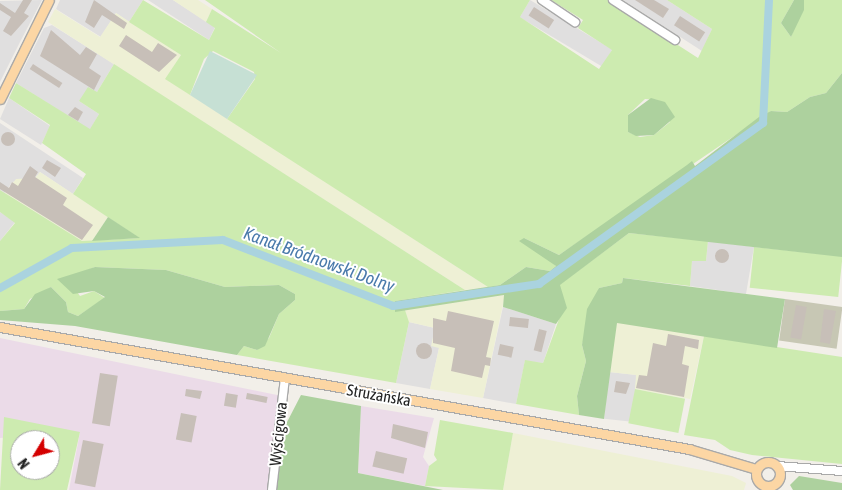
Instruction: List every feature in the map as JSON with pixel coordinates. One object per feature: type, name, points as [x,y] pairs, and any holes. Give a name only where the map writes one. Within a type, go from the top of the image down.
[{"type":"main road","points":[[0,99],[50,0]]},
{"type":"main road","name":"Strużańska","points":[[0,327],[686,449],[756,469]]},
{"type":"main road","points":[[766,461],[777,466],[780,475],[775,487],[758,482],[756,469],[766,461]]},
{"type":"street","points":[[542,0],[575,22]]},
{"type":"street","points":[[613,0],[675,40]]},
{"type":"street","name":"Wyścigowa","points":[[272,490],[285,378]]},
{"type":"street","points":[[777,466],[842,471]]},
{"type":"shaded area","points":[[42,0],[20,42],[0,82],[0,1]]},
{"type":"shaded area","points":[[60,0],[143,0],[129,22],[116,13],[101,37],[56,9]]},
{"type":"shaded area","points":[[148,0],[173,0],[215,27],[209,40]]},
{"type":"shaded area","points":[[173,0],[198,0],[212,9],[206,22]]},
{"type":"shaded area","points":[[530,0],[612,49],[602,67],[520,17]]},
{"type":"shaded area","points":[[623,0],[667,0],[712,29],[702,51]]},
{"type":"shaded area","points":[[55,9],[100,37],[116,13],[181,55],[166,79],[488,287],[465,290],[48,22]]},
{"type":"shaded area","points":[[52,25],[114,64],[97,92],[79,101],[99,114],[90,130],[16,83],[44,28]]},
{"type":"shaded area","points":[[210,51],[257,75],[227,119],[190,95]]},
{"type":"shaded area","points":[[9,98],[50,126],[41,145],[0,119]]},
{"type":"shaded area","points":[[0,123],[83,178],[73,194],[40,172],[35,178],[12,182],[5,193],[0,190]]},
{"type":"shaded area","points":[[40,172],[108,217],[92,241],[82,241],[5,193],[16,179],[35,178]]},
{"type":"shaded area","points":[[0,212],[15,222],[0,241]]},
{"type":"shaded area","points":[[708,241],[754,247],[746,294],[690,286],[692,260],[706,261]]},
{"type":"shaded area","points":[[505,295],[483,398],[430,389],[439,348],[431,346],[435,328],[409,322],[405,310]]},
{"type":"shaded area","points":[[785,299],[842,307],[837,349],[779,341]]},
{"type":"shaded area","points":[[503,307],[556,324],[543,363],[525,361],[516,404],[483,398]]},
{"type":"shaded area","points":[[617,320],[704,336],[690,399],[635,389],[636,375],[609,372]]},
{"type":"shaded area","points":[[409,322],[435,328],[439,348],[430,389],[396,383]]},
{"type":"shaded area","points":[[0,338],[282,396],[268,490],[69,490],[80,432],[60,434],[60,430],[10,430],[10,437],[0,438]]},
{"type":"shaded area","points":[[609,372],[637,375],[632,422],[604,419]]},
{"type":"shaded area","points":[[361,406],[434,418],[423,457],[429,466],[425,486],[358,473]]},
{"type":"shaded area","points":[[513,433],[732,476],[746,483],[744,490],[503,490]]},
{"type":"green space","points":[[143,0],[209,40],[215,28],[206,22],[212,9],[281,53],[205,0],[530,0],[520,17],[599,69],[612,50],[578,28],[583,20],[551,0],[608,0],[698,58],[712,29],[667,0],[794,0],[781,23],[791,37],[804,0],[842,0],[842,73],[826,93],[810,97],[787,112],[771,111],[559,255],[524,238],[556,266],[550,271],[526,267],[500,285],[488,287],[227,119],[255,79],[254,72],[213,51],[204,59],[190,95],[165,79],[181,55],[129,22]],"holes":[[[645,99],[658,100],[670,122],[654,135],[640,137],[628,132],[628,115]]]},
{"type":"green space","points":[[794,0],[804,0],[804,10],[791,37],[781,23]]},
{"type":"green space","points":[[114,64],[465,290],[395,301],[395,311],[405,310],[409,322],[396,383],[237,355],[244,346],[257,350],[269,338],[279,314],[295,300],[295,294],[279,285],[225,287],[166,270],[95,267],[67,278],[80,296],[94,291],[105,298],[78,316],[68,312],[66,302],[51,287],[30,299],[24,309],[0,311],[0,241],[15,223],[0,212],[0,190],[82,241],[139,238],[73,194],[86,174],[42,143],[50,125],[9,98],[16,83],[90,129],[99,114],[79,101],[88,87],[97,92]]},
{"type":"green space","points":[[842,73],[842,257],[629,233],[560,285],[567,308],[556,324],[503,307],[504,295],[395,312],[395,301],[500,285],[526,267],[550,271],[556,266],[519,241],[524,238],[559,255],[692,161],[695,166],[759,117],[771,111],[787,112],[810,97],[826,93]]},
{"type":"green space","points":[[651,98],[665,102],[675,117],[654,135],[636,136],[628,132],[628,115]]},
{"type":"green space","points":[[108,217],[140,238],[92,241]]},
{"type":"green space","points":[[629,233],[708,241],[706,261],[692,261],[690,286],[623,278],[622,283],[599,288],[582,345],[586,361],[577,396],[579,415],[516,404],[525,360],[543,363],[562,311],[559,285]]},
{"type":"green space","points":[[754,247],[842,256],[838,297],[750,288]]},
{"type":"green space","points":[[95,267],[166,270],[225,287],[279,285],[295,294],[295,300],[279,314],[265,346],[257,350],[244,346],[237,355],[75,326],[0,320],[0,311],[24,309],[35,294],[51,287],[66,302],[68,312],[78,316],[105,297],[94,291],[73,294],[57,279]]},
{"type":"green space","points":[[623,278],[785,299],[777,348],[617,323],[604,419],[579,415],[577,396],[586,361],[582,345],[587,309],[599,288],[622,283]]},
{"type":"green space","points":[[704,336],[842,357],[842,464],[752,455],[730,450],[715,440],[684,435]]},
{"type":"green space","points":[[635,389],[685,399],[678,433],[628,423]]},
{"type":"green space","points":[[301,395],[361,406],[358,473],[443,490],[276,490],[285,426]]},
{"type":"green space","points":[[4,417],[80,432],[67,490],[0,490]]},
{"type":"green space","points":[[440,420],[513,433],[503,490],[425,486],[429,466],[437,460],[434,455]]},
{"type":"green space","points":[[799,476],[842,483],[842,490],[793,490],[790,485]]},
{"type":"building","points":[[23,0],[32,0],[24,13],[29,16],[11,36],[3,31],[11,17],[0,10],[0,3],[15,13]]},
{"type":"building","points":[[94,0],[127,23],[124,29],[102,15],[94,28],[85,22]]},
{"type":"building","points":[[635,0],[654,0],[669,9],[663,18]]},
{"type":"building","points":[[534,7],[554,20],[549,28],[529,15]]},
{"type":"building","points":[[680,16],[705,32],[699,42],[674,25]]},
{"type":"building","points":[[51,30],[80,55],[86,47],[97,54],[89,68],[101,76],[94,90],[40,56]]},
{"type":"building","points":[[126,35],[152,52],[158,43],[177,55],[159,72],[119,46]]},
{"type":"building","points":[[33,64],[62,83],[59,88],[30,69]]},
{"type":"building","points":[[75,107],[83,112],[78,121],[68,115]]},
{"type":"building","points":[[8,132],[13,134],[15,139],[13,144],[8,146],[3,144],[1,139],[3,134]]},
{"type":"building","points":[[47,160],[61,168],[55,177],[42,168]]},
{"type":"building","points":[[30,166],[38,172],[35,177],[67,198],[63,205],[93,225],[82,240],[0,189],[0,182],[9,188],[12,182],[18,186]]},
{"type":"building","points":[[722,249],[727,251],[729,256],[727,261],[722,263],[717,261],[715,256],[717,251]]},
{"type":"building","points":[[796,305],[807,307],[801,339],[790,337]]},
{"type":"building","points":[[824,309],[836,311],[830,344],[820,342]]},
{"type":"building","points":[[448,311],[494,321],[486,357],[491,358],[490,366],[485,365],[482,378],[451,371],[455,348],[433,343],[433,318],[446,321]]},
{"type":"building","points":[[510,317],[529,319],[528,328],[509,326]]},
{"type":"building","points":[[539,329],[547,331],[541,352],[534,350]]},
{"type":"building","points":[[668,334],[699,340],[698,349],[685,346],[682,364],[689,366],[684,397],[636,388],[639,375],[647,376],[653,343],[666,346]]},
{"type":"building","points":[[421,343],[427,343],[432,348],[430,357],[421,359],[416,354],[416,348]]},
{"type":"building","points":[[500,344],[514,347],[511,358],[498,355]]},
{"type":"building","points":[[100,373],[118,376],[110,426],[92,423]]},
{"type":"building","points":[[616,381],[630,383],[626,394],[614,392]]},
{"type":"building","points":[[186,389],[202,391],[200,399],[185,396]]},
{"type":"building","points":[[226,393],[238,395],[236,408],[224,406]]},
{"type":"building","points":[[247,393],[268,397],[266,403],[246,399]]},
{"type":"building","points":[[181,413],[197,416],[192,443],[176,440]]},
{"type":"building","points":[[393,424],[428,432],[425,448],[391,438]]},
{"type":"building","points":[[83,440],[104,444],[95,487],[75,483]]},
{"type":"building","points":[[376,451],[407,458],[404,474],[372,467]]},
{"type":"waterway","name":"Kanał Bródnowski Dolny","points":[[0,288],[72,248],[223,240],[393,306],[539,284],[763,123],[769,0]]}]
